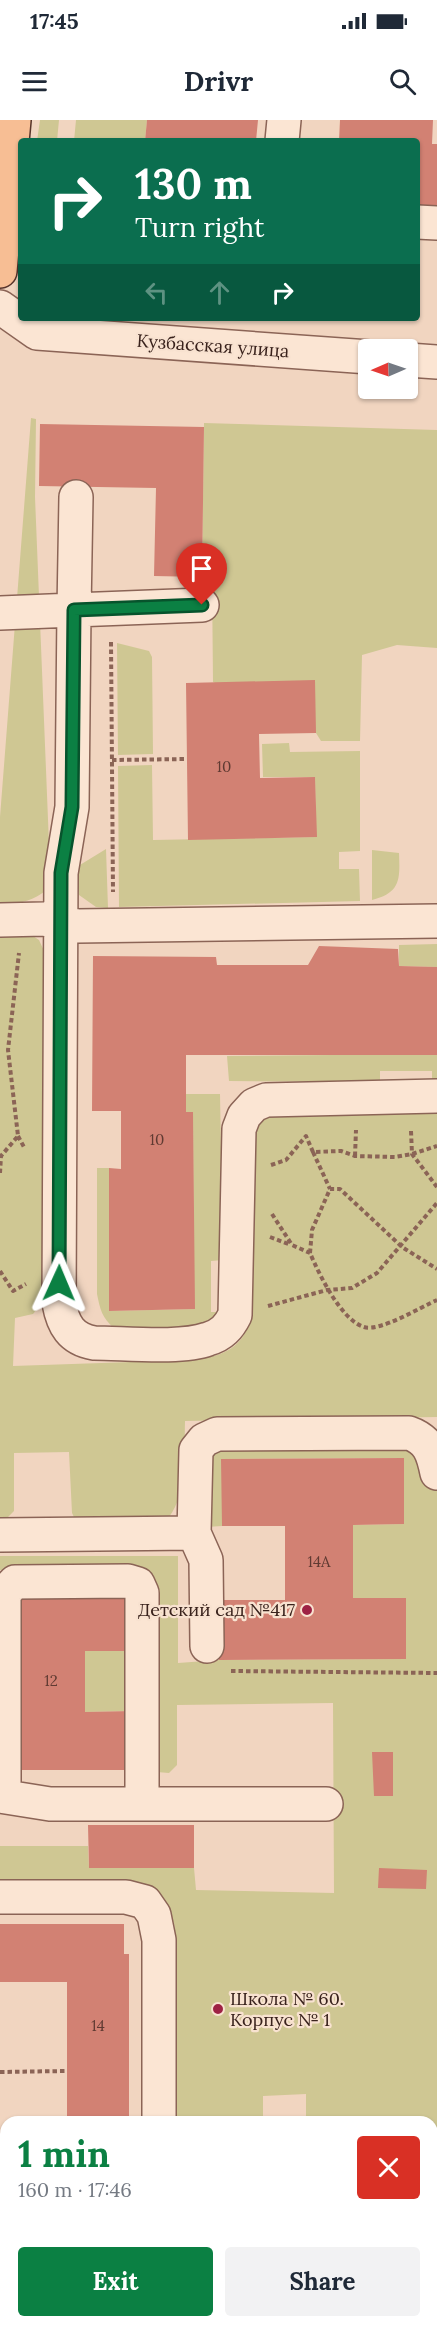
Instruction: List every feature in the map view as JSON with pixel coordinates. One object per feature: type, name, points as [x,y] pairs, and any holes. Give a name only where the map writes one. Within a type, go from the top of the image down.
[{"type":"main road","points":[[8,251],[14,120]]},
{"type":"street","points":[[282,138],[284,120]]},
{"type":"street","points":[[420,222],[437,223]]},
{"type":"street","name":"Кузбасская улица","points":[[0,307],[18,320]]},
{"type":"street","name":"Кузбасская улица","points":[[20,321],[37,333],[358,356]]},
{"type":"street","points":[[418,361],[437,362]]},
{"type":"street","points":[[76,497],[72,807],[61,873],[63,924],[59,1303],[69,1332],[81,1341],[94,1343],[189,1342],[208,1340],[224,1332],[235,1314],[239,1129],[244,1116],[254,1105],[282,1098],[437,1096]]},
{"type":"street","points":[[0,614],[202,605]]},
{"type":"street","points":[[12,920],[44,919],[63,924],[113,926],[437,921]]},
{"type":"street","points":[[207,1646],[206,1560],[194,1533],[196,1450],[204,1440],[217,1434],[409,1433],[421,1437],[430,1447],[437,1473]]},
{"type":"street","points":[[0,1535],[194,1533]]},
{"type":"street","points":[[142,1804],[142,1593],[138,1584],[128,1581],[15,1582],[4,1593],[2,1796],[50,1804],[142,1804],[326,1804]]},
{"type":"street","points":[[0,1897],[126,1897],[145,1902],[154,1915],[159,1940],[159,2116]]},
{"type":"path","points":[[111,609],[113,926]]},
{"type":"path","points":[[112,760],[187,759]]},
{"type":"path","points":[[0,1173],[1,1156],[18,1136],[8,1050],[12,920]]},
{"type":"path","points":[[410,1125],[412,1154],[437,1187]]},
{"type":"path","points":[[268,1171],[272,1164],[286,1160],[306,1136],[330,1188],[312,1230],[309,1253],[327,1290],[354,1321],[364,1327],[382,1325],[437,1300]]},
{"type":"path","points":[[313,1152],[341,1151],[355,1156],[412,1154],[437,1146]]},
{"type":"path","points":[[330,1188],[340,1189],[402,1247],[437,1269]]},
{"type":"path","points":[[235,1314],[327,1290],[352,1288],[377,1273],[402,1247],[437,1203]]},
{"type":"path","points":[[270,1210],[292,1245],[309,1253]]},
{"type":"path","points":[[207,1646],[211,1666],[219,1671],[437,1673]]},
{"type":"path","points":[[0,2072],[67,2071]]},
{"type":"shaded area","points":[[40,120],[59,120],[57,138],[37,138]]},
{"type":"shaded area","points":[[76,120],[147,120],[145,138],[74,138]]},
{"type":"shaded area","points":[[31,418],[36,419],[35,497],[50,869],[47,890],[25,901],[0,903],[0,817]]},
{"type":"shaded area","points":[[204,423],[437,430],[437,648],[397,645],[362,655],[360,741],[321,741],[316,733],[213,682],[212,579],[202,577]]},
{"type":"shaded area","points":[[117,643],[149,651],[152,657],[153,754],[118,755]]},
{"type":"shaded area","points":[[289,743],[290,752],[360,751],[360,851],[339,852],[339,869],[359,869],[360,901],[119,907],[118,766],[152,765],[153,840],[316,837],[315,777],[263,777],[262,744]]},
{"type":"shaded area","points":[[106,849],[108,908],[96,907],[79,895],[75,868]]},
{"type":"shaded area","points":[[372,850],[399,853],[399,877],[394,889],[372,900]]},
{"type":"shaded area","points":[[30,934],[39,940],[45,953],[44,1301],[33,1314],[15,1318],[13,1366],[190,1360],[221,1354],[235,1346],[245,1333],[252,1306],[252,1131],[269,1113],[437,1112],[437,1417],[185,1421],[182,1484],[175,1507],[169,1517],[75,1519],[72,1513],[69,1452],[14,1453],[14,1511],[0,1525],[0,936]]},
{"type":"shaded area","points":[[437,944],[437,967],[399,966],[399,945]]},
{"type":"shaded area","points":[[437,1054],[437,1082],[432,1082],[432,1071],[380,1071],[380,1082],[229,1081],[227,1056]]},
{"type":"shaded area","points":[[186,1094],[220,1094],[223,1260],[211,1261],[211,1312],[221,1312],[205,1327],[114,1328],[102,1313],[97,1294],[97,1168],[109,1168],[109,1311],[194,1309],[193,1113],[186,1112]]},
{"type":"shaded area","points":[[221,1448],[409,1448],[437,1467],[437,2116],[306,2116],[306,2094],[263,2096],[263,2116],[176,2116],[177,1946],[174,1923],[162,1901],[0,1887],[0,1846],[88,1846],[89,1868],[194,1868],[196,1890],[334,1893],[333,1703],[177,1705],[177,1765],[169,1773],[157,1772],[149,1763],[151,1572],[0,1570],[0,1556],[178,1556],[178,1663],[219,1660],[406,1659],[406,1598],[353,1598],[353,1525],[404,1524],[404,1458],[222,1459],[222,1526],[206,1527],[209,1454]]},
{"type":"shaded area","points":[[85,1651],[133,1651],[133,1711],[85,1712]]},
{"type":"building","points":[[147,120],[258,120],[256,138],[145,138]]},
{"type":"building","points":[[340,120],[433,120],[432,144],[437,144],[437,213],[420,213],[420,138],[339,138]]},
{"type":"building","points":[[40,424],[204,427],[202,577],[154,576],[156,488],[39,486]]},
{"type":"building","points":[[315,680],[316,733],[259,734],[260,778],[315,777],[317,837],[188,840],[186,683]]},
{"type":"building","points":[[319,946],[398,949],[399,966],[437,967],[437,1055],[186,1055],[186,1112],[193,1112],[195,1309],[109,1311],[109,1168],[121,1169],[121,1111],[92,1111],[93,956],[216,957],[217,965],[308,965]]},
{"type":"building","points":[[404,1458],[404,1524],[353,1525],[353,1598],[406,1598],[406,1659],[219,1660],[218,1600],[285,1600],[285,1526],[222,1526],[221,1459]]},
{"type":"building","points":[[133,1593],[133,1651],[85,1651],[85,1712],[133,1711],[133,1770],[17,1770],[18,1594]]},
{"type":"building","points":[[372,1752],[393,1752],[393,1796],[374,1796]]},
{"type":"building","points":[[88,1825],[194,1825],[194,1868],[89,1868]]},
{"type":"building","points":[[379,1868],[427,1870],[426,1889],[378,1888]]},
{"type":"building","points":[[0,1924],[124,1924],[124,1954],[129,1954],[129,2116],[67,2116],[67,1982],[0,1982]]},
{"type":"place","name":"Детский сад №417","points":[[307,1610]]},
{"type":"place","name":"Школа № 60. Корпус № 1","points":[[218,2009]]},
{"type":"route","points":[[59,1283],[63,924],[61,873],[72,807],[74,610],[202,605]]}]
